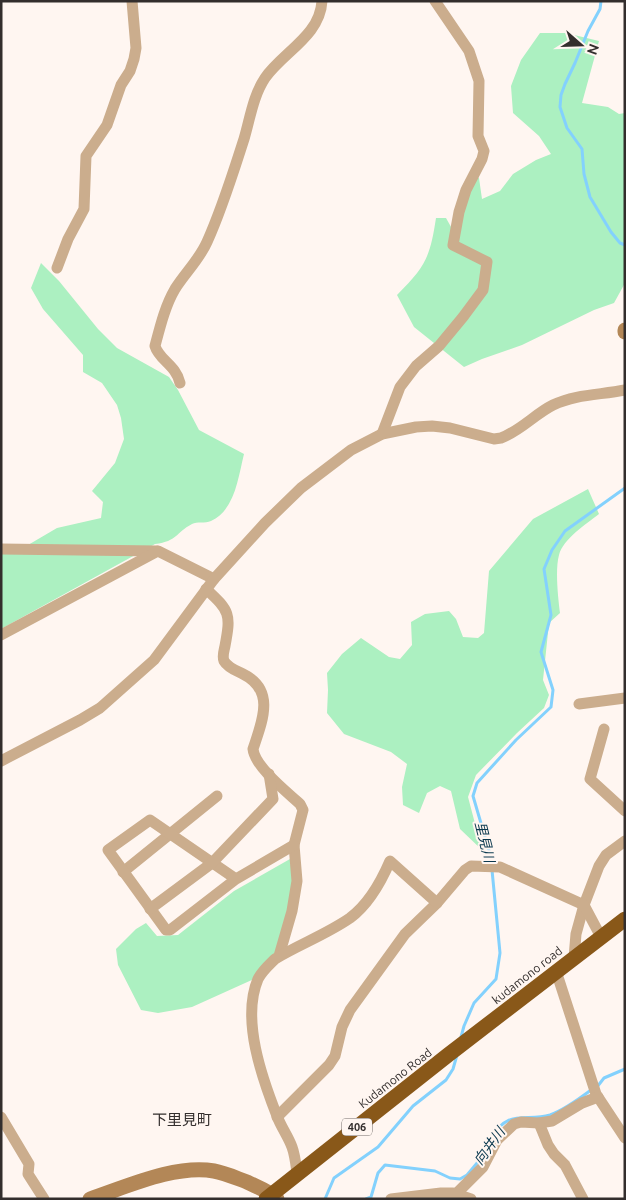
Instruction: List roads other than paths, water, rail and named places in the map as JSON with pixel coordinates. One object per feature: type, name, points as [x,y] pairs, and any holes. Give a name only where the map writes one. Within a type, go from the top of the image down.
[{"type":"highway","name":"kudamono road","points":[[448,1055],[625,919]]},
{"type":"highway","name":"Kudamono Road","points":[[272,1197],[297,1173],[448,1055]]},
{"type":"main road","points":[[90,1199],[177,1171],[199,1170],[214,1171],[236,1177],[272,1197]]},
{"type":"street","points":[[57,268],[68,239],[84,209],[86,156],[106,125],[134,59],[136,48],[132,1]]},
{"type":"street","points":[[180,383],[178,375],[164,358],[156,352],[155,346],[168,305],[175,289],[192,268],[206,243],[236,164],[259,88],[270,71],[314,26],[322,10],[322,1]]},
{"type":"street","points":[[382,434],[400,387],[416,366],[439,346],[463,318],[483,290],[487,262],[453,245],[459,212],[466,190],[482,159],[484,151],[478,136],[478,81],[475,67],[469,51],[435,1]]},
{"type":"street","points":[[1,761],[100,708],[154,660],[214,579],[265,523],[301,488],[350,450],[382,434],[416,427],[450,428],[494,439],[501,438],[551,406],[569,399],[584,395],[600,395],[625,390]]},
{"type":"street","points":[[1,549],[158,552],[214,579]]},
{"type":"street","points":[[1,635],[158,552]]},
{"type":"street","points":[[206,589],[225,606],[229,622],[223,654],[225,662],[229,667],[248,676],[263,692],[264,716],[253,749],[254,753],[264,769],[300,804],[303,810],[294,845],[297,882],[292,911],[280,956]]},
{"type":"street","points":[[579,704],[625,698]]},
{"type":"street","points":[[604,730],[590,779],[624,808]]},
{"type":"street","points":[[150,909],[212,863],[273,799],[269,774]]},
{"type":"street","points":[[123,872],[217,796]]},
{"type":"street","points":[[236,879],[150,820],[108,850],[166,930],[170,930],[236,879],[294,845]]},
{"type":"street","points":[[574,958],[576,934],[584,905],[603,860],[606,855],[625,841]]},
{"type":"street","points":[[297,1173],[293,1148],[277,1117],[257,1056],[252,1032],[254,991],[259,978],[265,968],[280,956],[352,917],[374,894],[390,861],[437,903]]},
{"type":"street","points":[[277,1117],[329,1065],[335,1056],[342,1027],[350,1010],[405,934],[437,903],[465,870],[472,866],[500,867],[584,905],[602,937]]},
{"type":"street","points":[[556,971],[598,1097],[625,1138]]},
{"type":"street","points":[[456,1194],[483,1167],[498,1140],[514,1124],[552,1121],[582,1103],[598,1097]]},
{"type":"street","points":[[1,1117],[29,1164],[28,1174],[44,1199]]},
{"type":"street","points":[[539,1122],[548,1145],[565,1165],[583,1199]]},
{"type":"street","points":[[391,1199],[441,1193],[456,1194],[471,1199]]},
{"type":"waterway","points":[[601,1],[600,9],[588,31],[565,84],[561,95],[560,107],[567,128],[582,149],[584,174],[590,197],[611,232],[620,243],[625,245]]},
{"type":"waterway","name":"里見川","points":[[491,864],[490,854],[473,796],[477,783],[516,740],[551,707],[553,690],[541,652],[551,615],[544,569],[552,550],[565,531],[625,488]]},
{"type":"waterway","name":"里見川","points":[[461,1037],[474,1003],[496,979],[500,953],[492,870]]},
{"type":"waterway","name":"里見川","points":[[325,1199],[334,1178],[378,1147],[413,1106],[446,1080],[453,1069],[457,1055]]},
{"type":"waterway","name":"向井川","points":[[597,1087],[604,1078],[625,1069]]},
{"type":"waterway","name":"向井川","points":[[491,1139],[497,1129],[510,1120],[550,1115],[576,1101],[591,1090]]},
{"type":"waterway","name":"向井川","points":[[366,1199],[371,1197],[378,1173],[385,1165],[435,1171],[450,1178],[460,1179],[467,1175],[483,1156]]},
{"type":"district","name":"下里見町","points":[[182,1119]]}]
